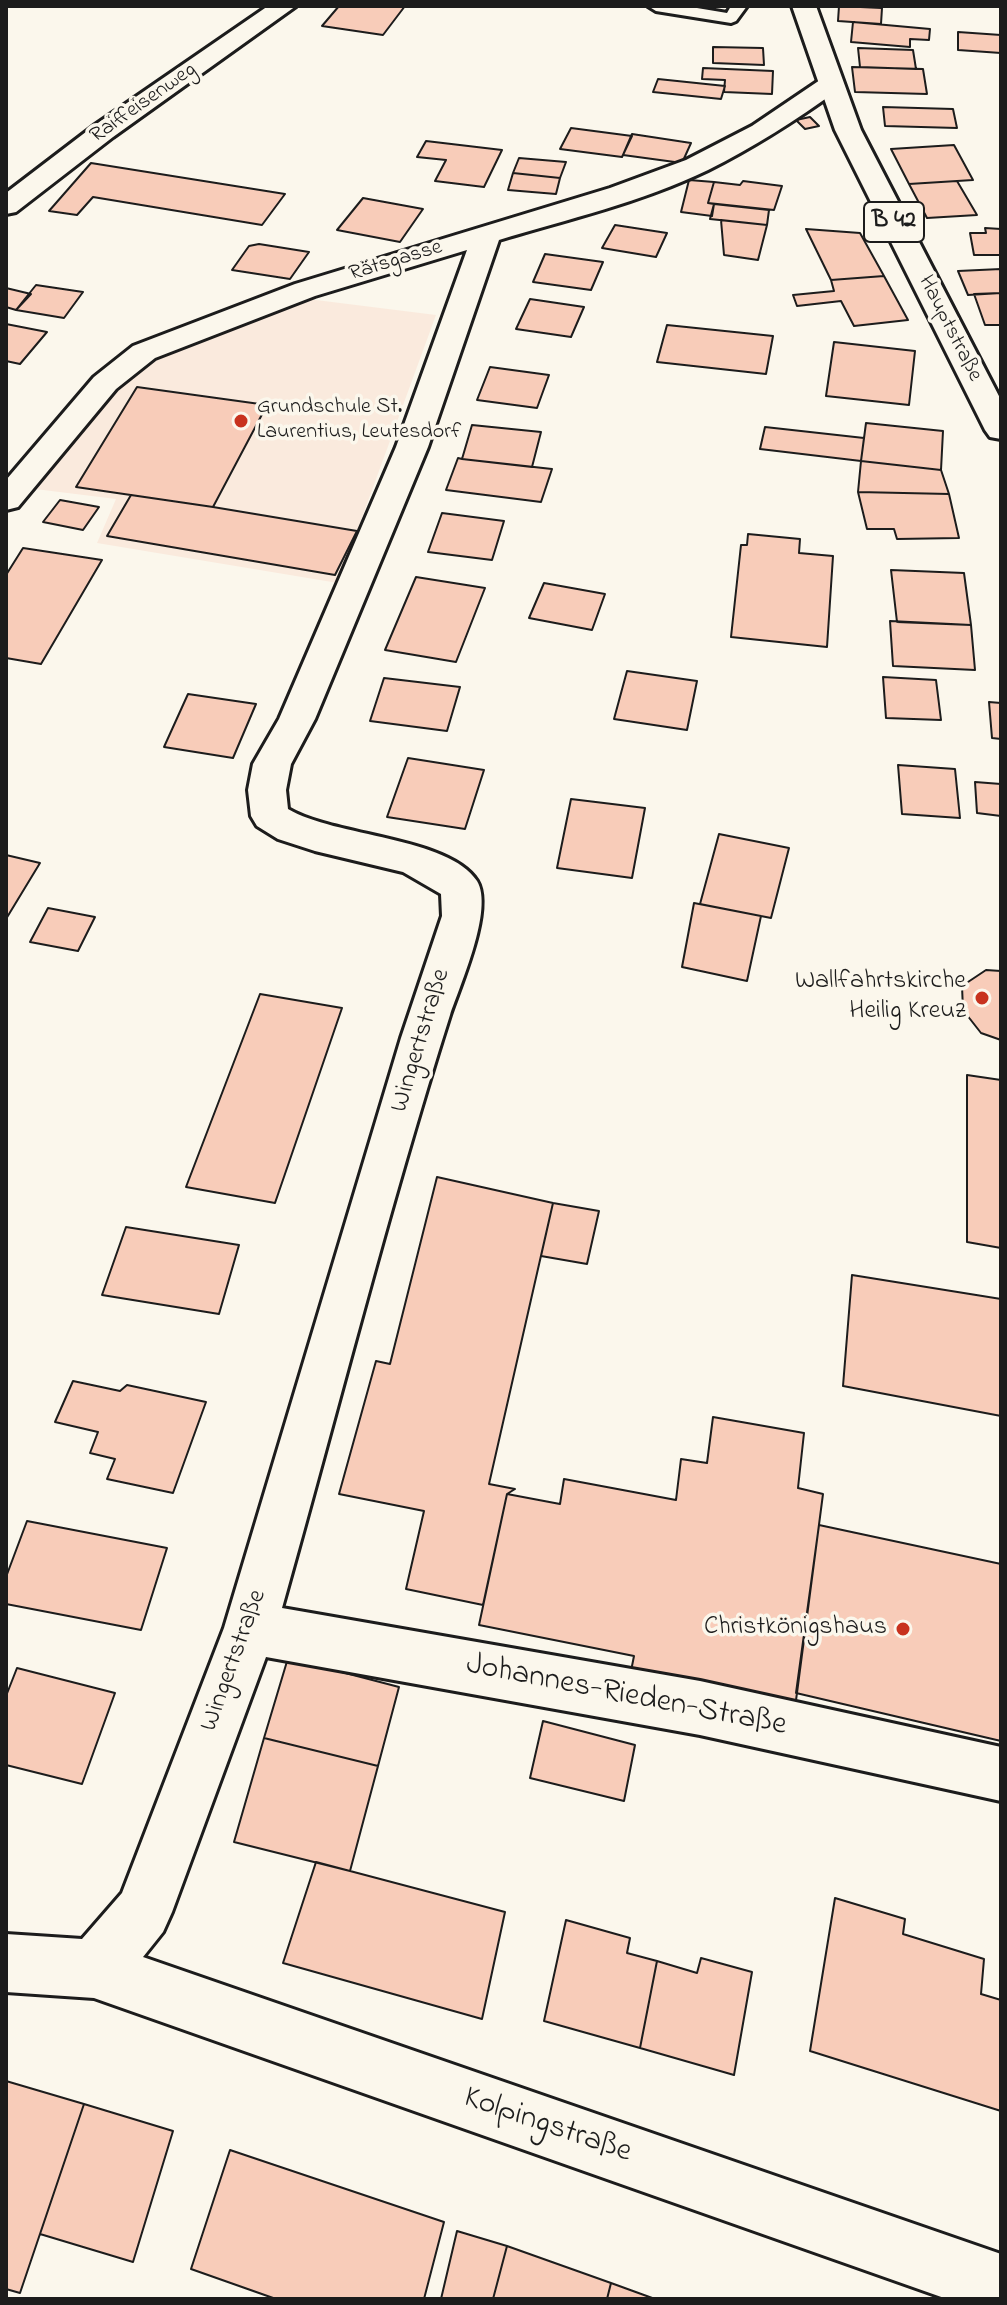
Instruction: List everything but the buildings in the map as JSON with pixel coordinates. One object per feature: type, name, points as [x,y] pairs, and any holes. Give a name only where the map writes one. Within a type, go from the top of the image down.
[{"type":"street","name":"Raiffeisenweg","points":[[6,206],[104,131],[284,6]]},
{"type":"street","name":"Hauptstraße","points":[[804,6],[829,85],[873,180],[1001,430]]},
{"type":"street","name":"Rätsgasse","points":[[6,500],[105,383],[144,352],[305,290],[486,236],[695,166],[761,132],[829,85]]},
{"type":"street","name":"Wingertstraße","points":[[94,1969],[143,1912],[250,1628],[422,1038],[462,916],[461,888],[443,871],[382,850],[285,828],[270,816],[267,790],[272,764],[297,719],[412,447],[486,236]]},
{"type":"street","name":"Johannes-Rieden-Straße","points":[[250,1628],[700,1708],[1001,1774]]},
{"type":"street","name":"Kolpingstraße","points":[[6,1963],[94,1969],[1001,2286]]},
{"type":"lane","points":[[656,6],[731,18],[739,6]]},
{"type":"shaded area","name":"Grundschule St. Laurentius, Leutesdorf","points":[[308,299],[436,315],[338,583],[97,543],[116,499],[27,488],[112,394],[154,359]]},
{"type":"place","name":"Grundschule St. Laurentius, Leutesdorf","points":[[241,421]]},
{"type":"place","name":"Wallfahrtskirche Heilig Kreuz","points":[[982,998]]},
{"type":"place","name":"Christkönigshaus","points":[[903,1629]]}]
